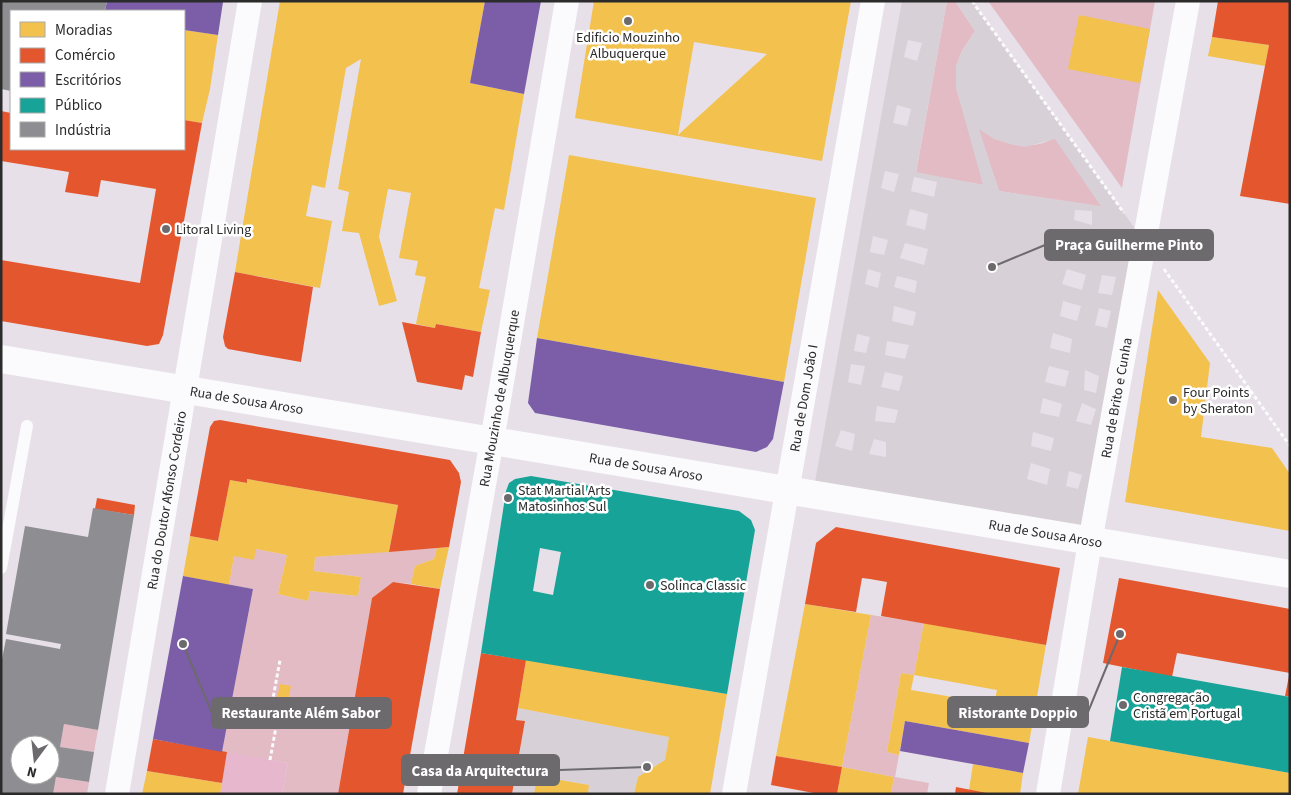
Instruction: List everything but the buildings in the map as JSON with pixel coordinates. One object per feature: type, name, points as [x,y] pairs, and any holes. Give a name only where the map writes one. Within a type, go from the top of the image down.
[{"type":"street","name":"Rua do Doutor Afonso Cordeiro","points":[[117,794],[250,1]]},
{"type":"street","name":"Rua Mouzinho de Albuquerque","points":[[429,794],[492,441],[567,1]]},
{"type":"street","name":"Rua de Dom João I","points":[[734,794],[873,1]]},
{"type":"street","name":"Rua de Brito e Cunha","points":[[1048,794],[1090,542],[1188,1]]},
{"type":"street","name":"Rua de Sousa Aroso","points":[[1,359],[1290,574]]},
{"type":"lane","points":[[1,568],[27,426]]},
{"type":"path","points":[[270,760],[276,727],[268,726],[280,660]]},
{"type":"shaded area","points":[[902,1],[947,1],[916,172],[983,185],[956,87],[956,66],[962,51],[975,31],[955,1],[972,1],[1136,230],[1084,533],[814,487]],"holes":[[[908,40],[922,43],[917,61],[904,57]],[[897,105],[911,109],[907,126],[893,123]],[[979,129],[994,139],[1025,147],[1055,139],[1101,206],[999,191]],[[885,171],[899,174],[894,192],[881,188]],[[914,177],[937,182],[934,197],[911,191]],[[910,209],[928,214],[925,230],[906,225]],[[1075,210],[1092,211],[1092,225],[1074,220]],[[873,236],[888,240],[884,255],[870,252]],[[1078,240],[1091,243],[1090,258],[1073,254]],[[905,243],[928,249],[924,265],[900,258]],[[868,269],[881,273],[878,288],[865,284]],[[1067,269],[1086,275],[1082,290],[1062,284]],[[1102,275],[1116,277],[1112,295],[1098,293]],[[897,276],[917,281],[915,293],[894,287]],[[1063,301],[1081,306],[1077,321],[1060,316]],[[894,306],[916,312],[913,326],[892,321]],[[1099,308],[1111,311],[1107,328],[1095,325]],[[1053,333],[1072,339],[1070,353],[1050,348]],[[857,334],[870,337],[866,353],[854,351]],[[887,341],[909,345],[905,359],[885,355]],[[851,364],[865,366],[861,385],[848,382]],[[1049,366],[1069,371],[1065,387],[1045,382]],[[1085,370],[1099,376],[1096,393],[1084,390]],[[885,372],[903,376],[899,391],[881,387]],[[1043,398],[1062,404],[1059,417],[1040,413]],[[1082,403],[1096,409],[1091,425],[1076,421]],[[877,406],[898,410],[895,423],[875,421]],[[841,430],[855,434],[852,451],[835,446]],[[1033,432],[1054,438],[1051,451],[1031,446]],[[874,439],[886,442],[886,457],[869,454]],[[1031,463],[1050,469],[1047,485],[1027,479]],[[1069,471],[1082,475],[1078,489],[1066,486]]]},
{"type":"shaded area","points":[[947,1],[955,1],[975,31],[962,51],[956,66],[956,87],[984,185],[916,173]]},
{"type":"shaded area","points":[[988,1],[1155,1],[1122,188]]},
{"type":"shaded area","points":[[978,128],[996,139],[1015,145],[1035,145],[1055,138],[1102,207],[999,191]]},
{"type":"shaded area","points":[[437,548],[434,559],[415,566],[411,584],[393,582],[372,598],[338,794],[282,794],[288,763],[222,752],[253,589],[229,585],[234,556],[256,549],[287,555],[278,594],[308,601],[310,591],[358,596],[361,577],[314,571],[315,557]]},
{"type":"shaded area","points":[[871,615],[924,623],[914,675],[901,673],[887,752],[899,755],[895,777],[929,783],[927,794],[891,794],[894,777],[842,767]]},
{"type":"shaded area","points":[[518,708],[669,737],[665,760],[638,777],[634,794],[588,794],[589,785],[537,776],[534,794],[512,794],[525,721],[516,720]]},
{"type":"shaded area","points":[[64,724],[98,730],[94,752],[60,747]]},
{"type":"shaded area","points":[[227,752],[288,763],[282,794],[220,794]]},
{"type":"shaded area","points":[[60,778],[89,782],[87,794],[53,794],[55,785],[60,785]]},
{"type":"place","name":"Edificio Mouzinho Albuquerque","points":[[628,21]]},
{"type":"place","name":"Litoral Living","points":[[166,229]]},
{"type":"place","name":"Praça Guilherme Pinto","points":[[992,267]]},
{"type":"place","name":"Four Points by Sheraton","points":[[1173,400]]},
{"type":"place","name":"Stat Martial Arts Matosinhos Sul","points":[[508,498]]},
{"type":"place","name":"Solinca Classic","points":[[650,585]]},
{"type":"place","name":"Ristorante Doppio","points":[[1120,634]]},
{"type":"place","name":"Restaurante Além Sabor","points":[[183,644]]},
{"type":"place","name":"Congregação Cristã em Portugal","points":[[1123,705]]},
{"type":"place","name":"Casa da Arquitectura","points":[[647,767]]}]
